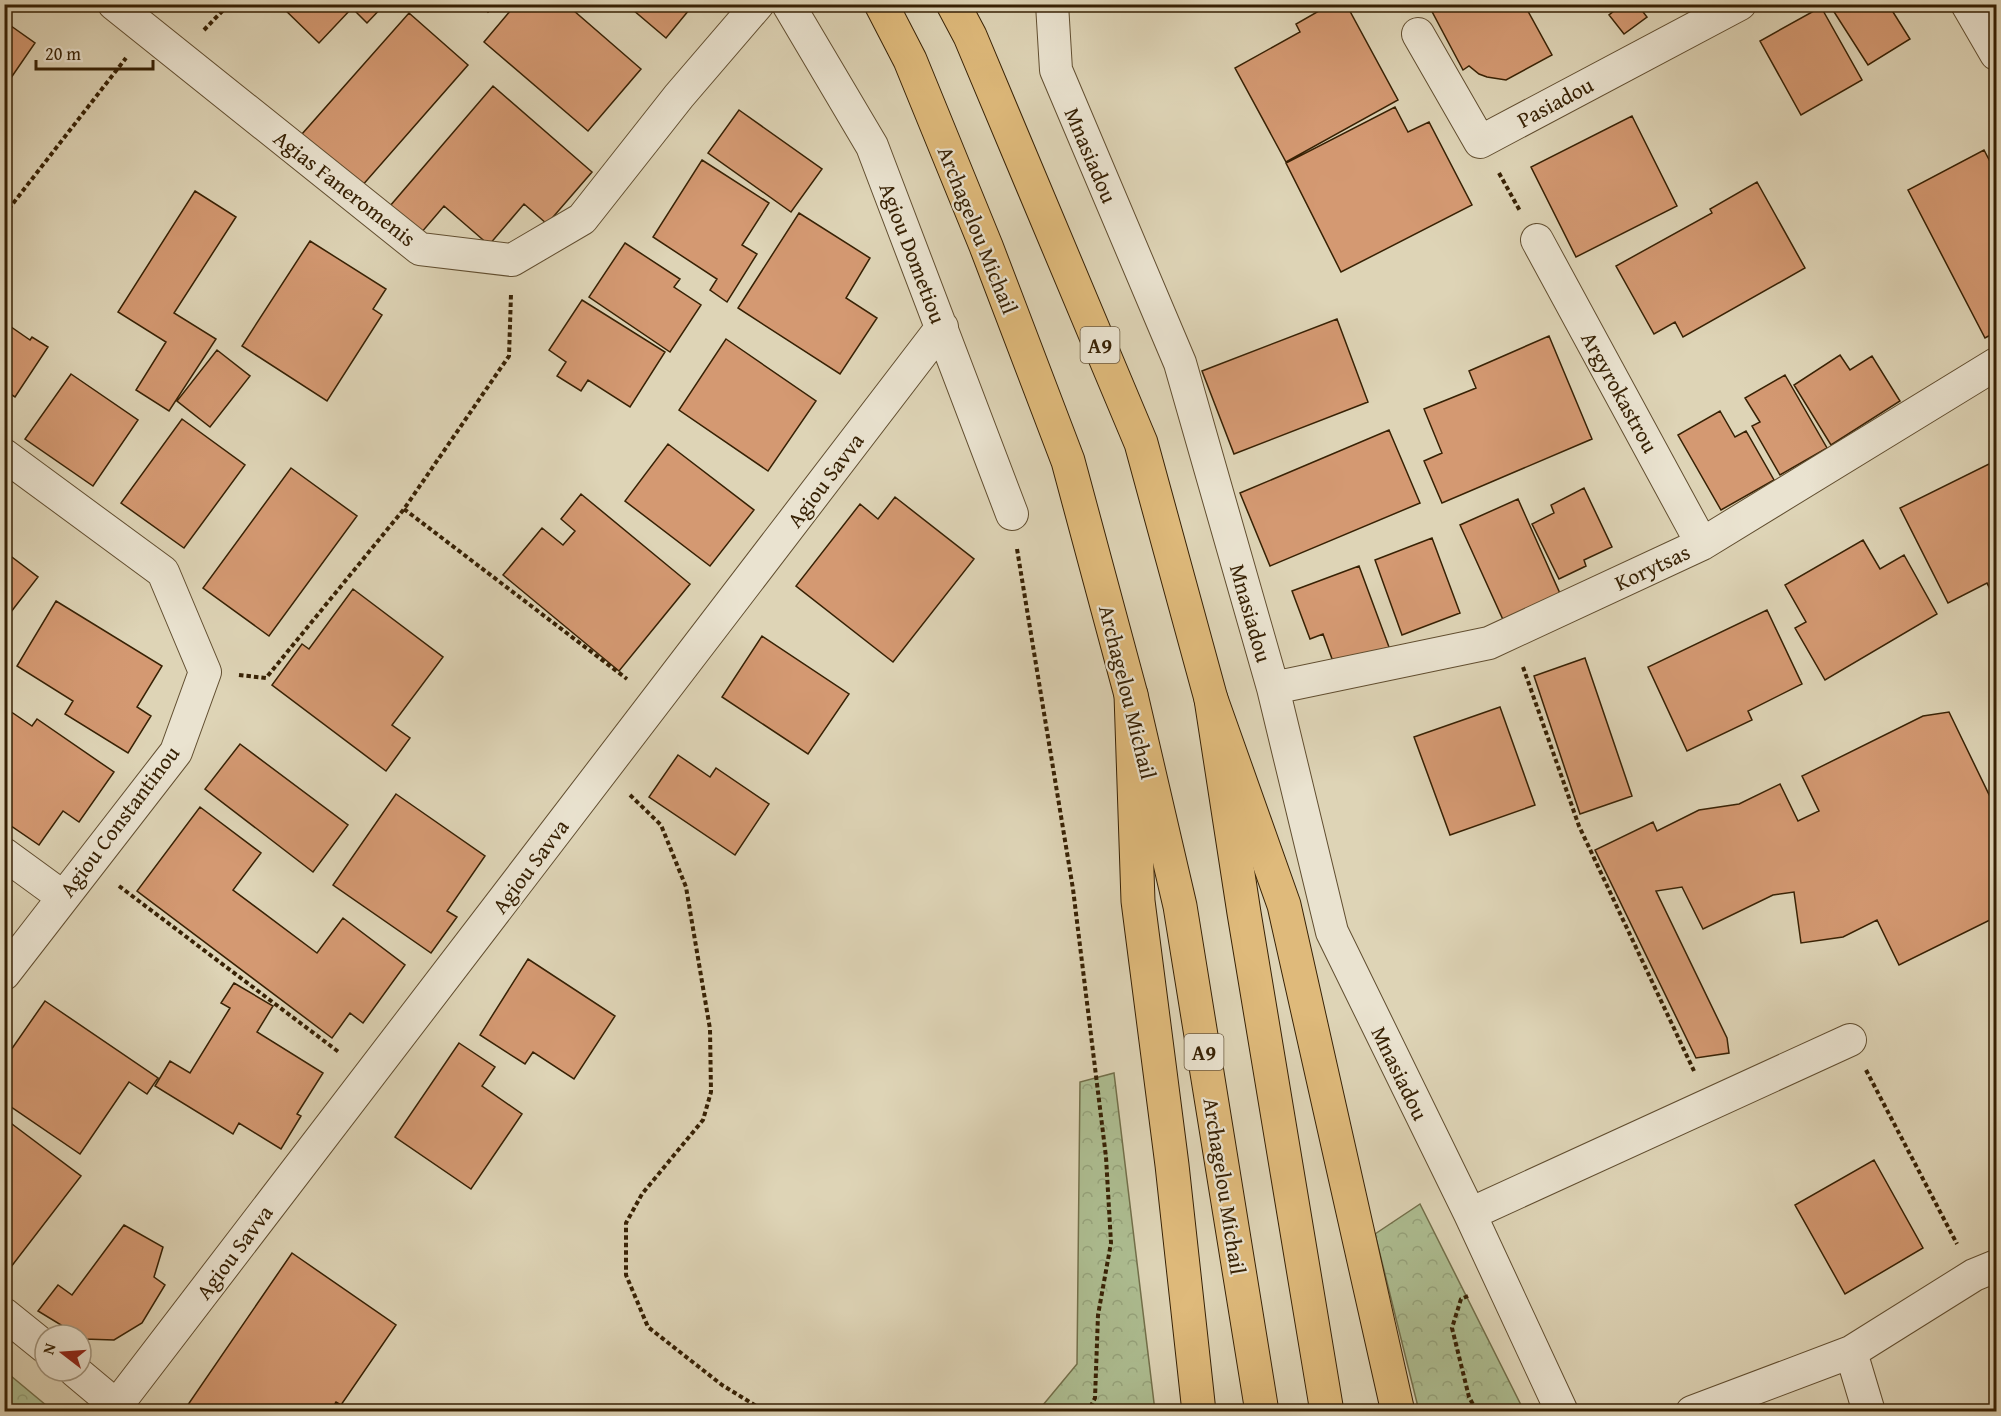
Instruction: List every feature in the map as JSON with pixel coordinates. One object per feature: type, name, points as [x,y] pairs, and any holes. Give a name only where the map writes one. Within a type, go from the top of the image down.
[{"type":"highway","name":"Archagelou Michail","points":[[881,4],[910,60],[986,246],[1068,460],[1131,695],[1180,906],[1262,1412]]},
{"type":"highway","name":"A9","points":[[953,4],[970,36],[1141,443],[1211,699],[1327,1412]]},
{"type":"highway","points":[[1131,695],[1138,901],[1172,1165],[1198,1412]]},
{"type":"highway","points":[[1211,699],[1284,904],[1398,1412]]},
{"type":"street","name":"Agias Faneromenis","points":[[114,4],[420,249],[512,260]]},
{"type":"street","points":[[512,260],[582,219],[679,96],[758,4]]},
{"type":"street","name":"Agiou Dometiou","points":[[788,4],[872,146],[1012,514]]},
{"type":"street","name":"Mnasiadou","points":[[1052,4],[1056,70],[1180,363],[1273,688],[1332,932],[1470,1214],[1562,1412]]},
{"type":"street","name":"Pasiadou","points":[[1480,142],[1740,4]]},
{"type":"street","points":[[1967,4],[1996,54]]},
{"type":"street","points":[[1418,34],[1480,142]]},
{"type":"street","name":"Argyrokastrou","points":[[1537,240],[1702,544]]},
{"type":"street","name":"Agiou Savva","points":[[120,1408],[370,1075],[942,327]]},
{"type":"street","name":"Korytsas","points":[[1273,688],[1489,643],[1702,544],[1996,364]]},
{"type":"street","points":[[4,455],[163,572],[205,672]]},
{"type":"street","name":"Agiou Constantinou","points":[[4,974],[176,752],[205,672]]},
{"type":"street","points":[[4,854],[63,897]]},
{"type":"street","points":[[1470,1214],[1850,1040]]},
{"type":"street","points":[[1692,1412],[1851,1352],[1985,1270]]},
{"type":"street","points":[[4,1314],[33,1337]]},
{"type":"street","points":[[1851,1352],[1869,1412]]},
{"type":"street","points":[[90,1383],[120,1408]]},
{"type":"path","points":[[4,215],[147,31]]},
{"type":"path","points":[[1480,142],[1537,240]]},
{"type":"path","points":[[205,672],[266,678],[404,508],[508,356],[512,260]]},
{"type":"path","points":[[404,508],[656,701]]},
{"type":"path","points":[[1012,514],[1073,889],[1106,1157],[1111,1243],[1098,1315],[1095,1398],[1088,1412]]},
{"type":"path","points":[[1511,633],[1579,826],[1709,1104]]},
{"type":"path","points":[[603,770],[661,825],[686,887],[710,1029],[711,1092],[704,1120],[642,1194],[626,1223],[626,1275],[648,1327],[722,1385],[766,1412]]},
{"type":"path","points":[[90,864],[370,1075]]},
{"type":"path","points":[[1850,1040],[1985,1270]]},
{"type":"path","points":[[1470,1294],[1461,1299],[1452,1328],[1469,1397],[1477,1412]]},
{"type":"green space","points":[[1114,1073],[1155,1411],[1038,1411],[1077,1364],[1080,1082]]},
{"type":"green space","points":[[1420,1204],[1524,1411],[1419,1411],[1375,1234]]},
{"type":"green space","points":[[5,1371],[53,1411],[5,1411]]},
{"type":"building","points":[[279,4],[385,4],[367,23],[352,8],[319,43]]},
{"type":"building","points":[[481,4],[495,4],[488,12]]},
{"type":"building","points":[[516,4],[566,4],[641,69],[588,131],[484,42]]},
{"type":"building","points":[[626,4],[694,4],[666,38]]},
{"type":"building","points":[[1331,4],[1346,4],[1398,100],[1286,162],[1235,68],[1300,32],[1296,24]]},
{"type":"building","points":[[1428,4],[1524,4],[1552,55],[1506,80],[1479,74],[1469,66],[1463,70]]},
{"type":"building","points":[[1623,4],[1637,4],[1647,17],[1624,34],[1609,15]]},
{"type":"building","points":[[1829,4],[1888,4],[1910,39],[1868,65]]},
{"type":"building","points":[[1821,7],[1862,80],[1801,115],[1760,41]]},
{"type":"building","points":[[409,13],[468,65],[361,187],[302,134]]},
{"type":"building","points":[[4,21],[35,43],[4,88]]},
{"type":"building","points":[[493,86],[592,172],[547,224],[524,204],[489,245],[444,206],[421,233],[390,206]]},
{"type":"building","points":[[1395,107],[1408,132],[1429,122],[1472,205],[1341,272],[1286,163]]},
{"type":"building","points":[[739,110],[822,169],[791,212],[708,153]]},
{"type":"building","points":[[1632,116],[1677,206],[1576,257],[1531,167]]},
{"type":"building","points":[[1984,150],[1996,173],[1996,332],[1985,338],[1908,190]]},
{"type":"building","points":[[702,160],[769,203],[742,245],[757,254],[727,302],[710,290],[717,279],[653,237]]},
{"type":"building","points":[[1757,182],[1805,268],[1683,337],[1675,322],[1654,334],[1616,266],[1712,213],[1710,209]]},
{"type":"building","points":[[195,191],[236,217],[174,313],[216,339],[169,411],[136,390],[166,342],[118,312]]},
{"type":"building","points":[[799,213],[870,258],[846,298],[877,318],[840,374],[738,308]]},
{"type":"building","points":[[310,241],[386,289],[373,309],[382,315],[327,401],[242,346]]},
{"type":"building","points":[[625,243],[680,279],[674,287],[701,305],[670,352],[589,297]]},
{"type":"building","points":[[582,300],[665,352],[630,407],[588,380],[581,391],[557,376],[566,362],[549,350]]},
{"type":"building","points":[[1337,319],[1368,402],[1234,454],[1202,371]]},
{"type":"building","points":[[4,322],[30,340],[32,337],[48,347],[15,397],[4,390]]},
{"type":"building","points":[[1549,336],[1592,439],[1442,503],[1424,461],[1442,453],[1424,409],[1476,388],[1469,371]]},
{"type":"building","points":[[726,339],[816,401],[768,471],[679,410]]},
{"type":"building","points":[[217,350],[250,376],[210,427],[177,401]]},
{"type":"building","points":[[1840,355],[1850,370],[1872,356],[1900,401],[1831,445],[1794,385]]},
{"type":"building","points":[[71,374],[138,420],[93,486],[25,439]]},
{"type":"building","points":[[1785,375],[1827,448],[1780,475],[1752,426],[1760,422],[1745,398]]},
{"type":"building","points":[[1720,411],[1735,437],[1746,431],[1774,480],[1721,510],[1678,435]]},
{"type":"building","points":[[182,419],[245,465],[184,548],[121,503]]},
{"type":"building","points":[[1389,430],[1420,503],[1270,566],[1240,493]]},
{"type":"building","points":[[668,444],[754,510],[710,566],[625,501]]},
{"type":"building","points":[[1993,462],[1996,468],[1996,596],[1994,598],[1987,583],[1948,603],[1900,508]]},
{"type":"building","points":[[291,468],[357,516],[269,636],[203,588]]},
{"type":"building","points":[[1584,488],[1612,547],[1584,560],[1586,566],[1559,579],[1532,524],[1554,513],[1551,505]]},
{"type":"building","points":[[581,494],[690,584],[619,671],[503,575],[542,528],[563,545],[575,531],[561,519]]},
{"type":"building","points":[[895,497],[974,559],[893,662],[796,586],[860,504],[878,519]]},
{"type":"building","points":[[1518,499],[1562,598],[1505,624],[1460,525]]},
{"type":"building","points":[[1432,538],[1460,613],[1402,635],[1375,560]]},
{"type":"building","points":[[1863,540],[1880,569],[1904,555],[1937,614],[1825,680],[1795,628],[1806,622],[1785,585]]},
{"type":"building","points":[[4,551],[38,577],[4,621]]},
{"type":"building","points":[[1359,566],[1389,647],[1335,667],[1323,634],[1310,639],[1292,591]]},
{"type":"building","points":[[353,589],[443,657],[392,725],[410,738],[386,771],[272,685],[302,644],[309,649]]},
{"type":"building","points":[[56,601],[162,666],[137,707],[151,716],[128,753],[65,714],[73,701],[17,666]]},
{"type":"building","points":[[1767,610],[1802,684],[1748,711],[1752,720],[1687,751],[1648,667]]},
{"type":"building","points":[[762,636],[849,694],[808,754],[722,697]]},
{"type":"building","points":[[1585,658],[1632,796],[1580,814],[1534,676]]},
{"type":"building","points":[[4,707],[32,726],[37,719],[114,772],[79,822],[63,811],[39,845],[4,821]]},
{"type":"building","points":[[1500,707],[1535,805],[1450,835],[1414,737]]},
{"type":"building","points":[[1949,712],[1996,809],[1996,917],[1899,965],[1877,920],[1843,937],[1801,943],[1794,892],[1773,895],[1703,929],[1682,887],[1656,891],[1727,1038],[1729,1053],[1696,1058],[1595,850],[1653,822],[1657,831],[1699,810],[1739,804],[1780,784],[1798,821],[1819,811],[1802,776],[1923,716]]},
{"type":"building","points":[[240,744],[348,825],[313,872],[205,789]]},
{"type":"building","points":[[678,755],[710,777],[716,768],[769,804],[735,855],[649,797]]},
{"type":"building","points":[[396,794],[485,856],[447,911],[457,917],[431,953],[333,885]]},
{"type":"building","points":[[200,807],[261,853],[233,890],[317,953],[343,918],[405,965],[363,1023],[350,1013],[332,1038],[137,891]]},
{"type":"building","points":[[528,959],[615,1016],[574,1079],[533,1052],[525,1064],[480,1035]]},
{"type":"building","points":[[234,983],[273,1006],[257,1032],[323,1073],[297,1114],[301,1116],[281,1149],[239,1123],[233,1134],[155,1086],[170,1061],[190,1073],[230,1008],[221,1003]]},
{"type":"building","points":[[45,1001],[158,1078],[147,1094],[129,1082],[80,1154],[4,1102],[4,1060]]},
{"type":"building","points":[[459,1043],[495,1067],[482,1086],[522,1114],[471,1189],[395,1137]]},
{"type":"building","points":[[4,1118],[81,1176],[4,1276]]},
{"type":"building","points":[[1874,1160],[1923,1248],[1845,1294],[1795,1205]]},
{"type":"building","points":[[124,1225],[163,1247],[154,1277],[165,1285],[142,1323],[114,1340],[93,1339],[93,1323],[58,1323],[38,1311],[58,1285],[72,1295]]},
{"type":"building","points":[[292,1253],[396,1325],[341,1405],[336,1402],[330,1412],[183,1412]]}]
